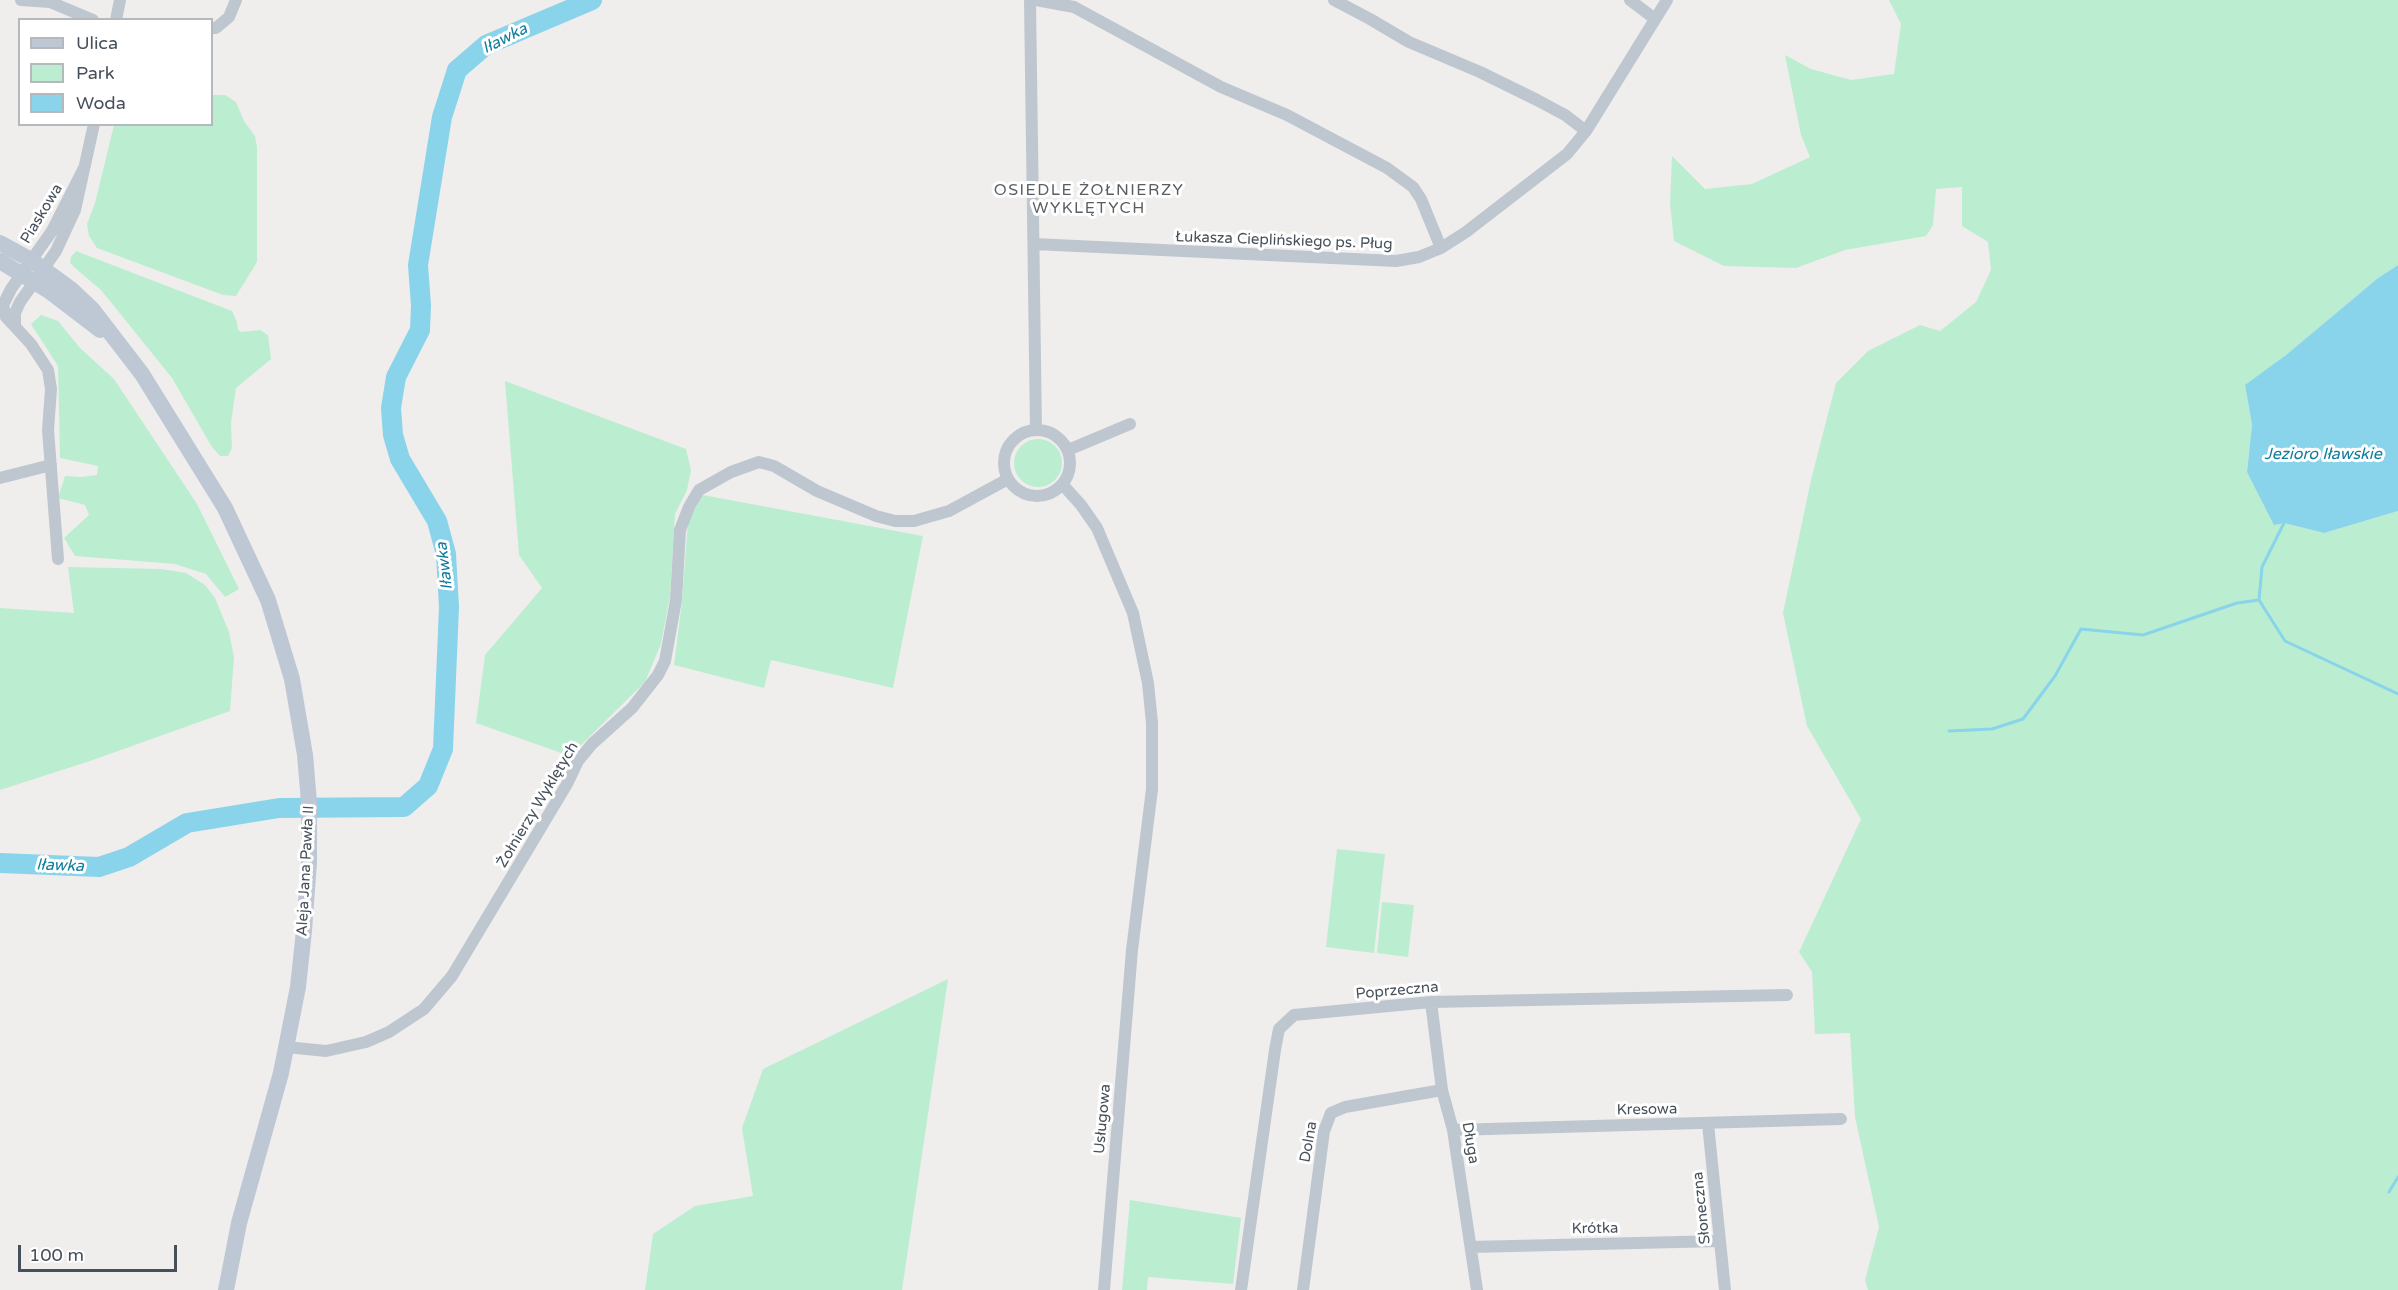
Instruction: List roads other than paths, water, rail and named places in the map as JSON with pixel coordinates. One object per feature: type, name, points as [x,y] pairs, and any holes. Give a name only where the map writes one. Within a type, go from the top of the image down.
[{"type":"main road","name":"Aleja Jana Pawła II","points":[[0,243],[33,271]]},
{"type":"main road","name":"Aleja Jana Pawła II","points":[[0,261],[33,271],[72,290],[92,309],[147,381],[225,508],[268,600],[292,679],[305,755],[309,802],[309,862],[304,932],[298,987],[281,1073],[239,1223],[226,1290]]},
{"type":"street","points":[[21,0],[50,2],[88,18]]},
{"type":"street","points":[[116,18],[120,0]]},
{"type":"street","points":[[213,28],[229,17],[236,0]]},
{"type":"street","points":[[1030,0],[1036,430]]},
{"type":"street","points":[[1036,0],[1074,8],[1221,87],[1296,120],[1353,149],[1404,180],[1413,187],[1421,199],[1441,249]]},
{"type":"street","points":[[1334,0],[1409,42],[1538,100],[1565,115],[1586,131]]},
{"type":"street","points":[[1630,0],[1655,19]]},
{"type":"street","name":"Łukasza Cieplińskiego ps. Pług","points":[[1034,244],[1396,261],[1419,257],[1441,249],[1567,153],[1586,131],[1667,0]]},
{"type":"street","name":"Piaskowa","points":[[51,465],[48,430],[51,389],[48,370],[31,344],[6,316],[3,305],[33,271],[56,251],[75,210],[94,126]]},
{"type":"street","points":[[1068,450],[1130,424]]},
{"type":"street","points":[[1031,430],[1047,431],[1061,439],[1068,450],[1071,469],[1063,485],[1052,494],[1036,497],[1020,492],[1008,479],[1004,466],[1006,450],[1016,437],[1031,430]]},
{"type":"street","name":"Żołnierzy Wyklętych","points":[[286,1047],[326,1051],[366,1042],[389,1032],[424,1009],[452,976],[567,784],[578,760],[592,744],[632,708],[658,675],[665,661],[676,600],[680,530],[688,507],[699,490],[731,472],[759,462],[774,466],[817,490],[876,516],[895,521],[914,521],[949,511],[1008,479]]},
{"type":"street","points":[[0,478],[51,465],[58,559]]},
{"type":"street","name":"Usługowa","points":[[1063,485],[1097,528],[1133,614],[1148,682],[1152,723],[1152,789],[1132,950],[1104,1290]]},
{"type":"street","name":"Poprzeczna","points":[[1241,1290],[1275,1050],[1280,1029],[1294,1016],[1431,1002],[1787,995]]},
{"type":"street","name":"Długa","points":[[1431,1002],[1442,1090],[1453,1130],[1477,1290]]},
{"type":"street","name":"Dolna","points":[[1304,1290],[1324,1131],[1331,1113],[1345,1107],[1442,1090]]},
{"type":"street","name":"Kresowa","points":[[1453,1130],[1841,1119]]},
{"type":"street","name":"Słoneczna","points":[[1708,1124],[1725,1290]]},
{"type":"street","name":"Krótka","points":[[1471,1247],[1720,1241]]},
{"type":"water","name":"Jezioro Iławskie","points":[[2398,265],[2398,511],[2324,533],[2284,523],[2274,525],[2247,472],[2252,425],[2245,385],[2286,355],[2378,278]]},
{"type":"waterway","name":"Iławka","points":[[0,863],[99,867],[129,857],[187,823],[279,808],[404,807],[428,786],[443,749],[449,607],[446,554],[437,521],[400,459],[393,435],[391,408],[396,377],[420,330],[418,265],[442,117],[457,70],[486,45],[592,0]]},
{"type":"waterway","points":[[1949,731],[1992,729],[2023,719],[2055,676],[2081,629],[2143,635],[2237,603],[2259,600],[2262,567],[2284,523]]},
{"type":"waterway","points":[[2259,600],[2285,641],[2398,694]]},
{"type":"waterway","points":[[2389,1192],[2398,1177]]},
{"type":"district","name":"OSIEDLE ŻOŁNIERZY WYKLĘTYCH","points":[[1089,200]]}]
